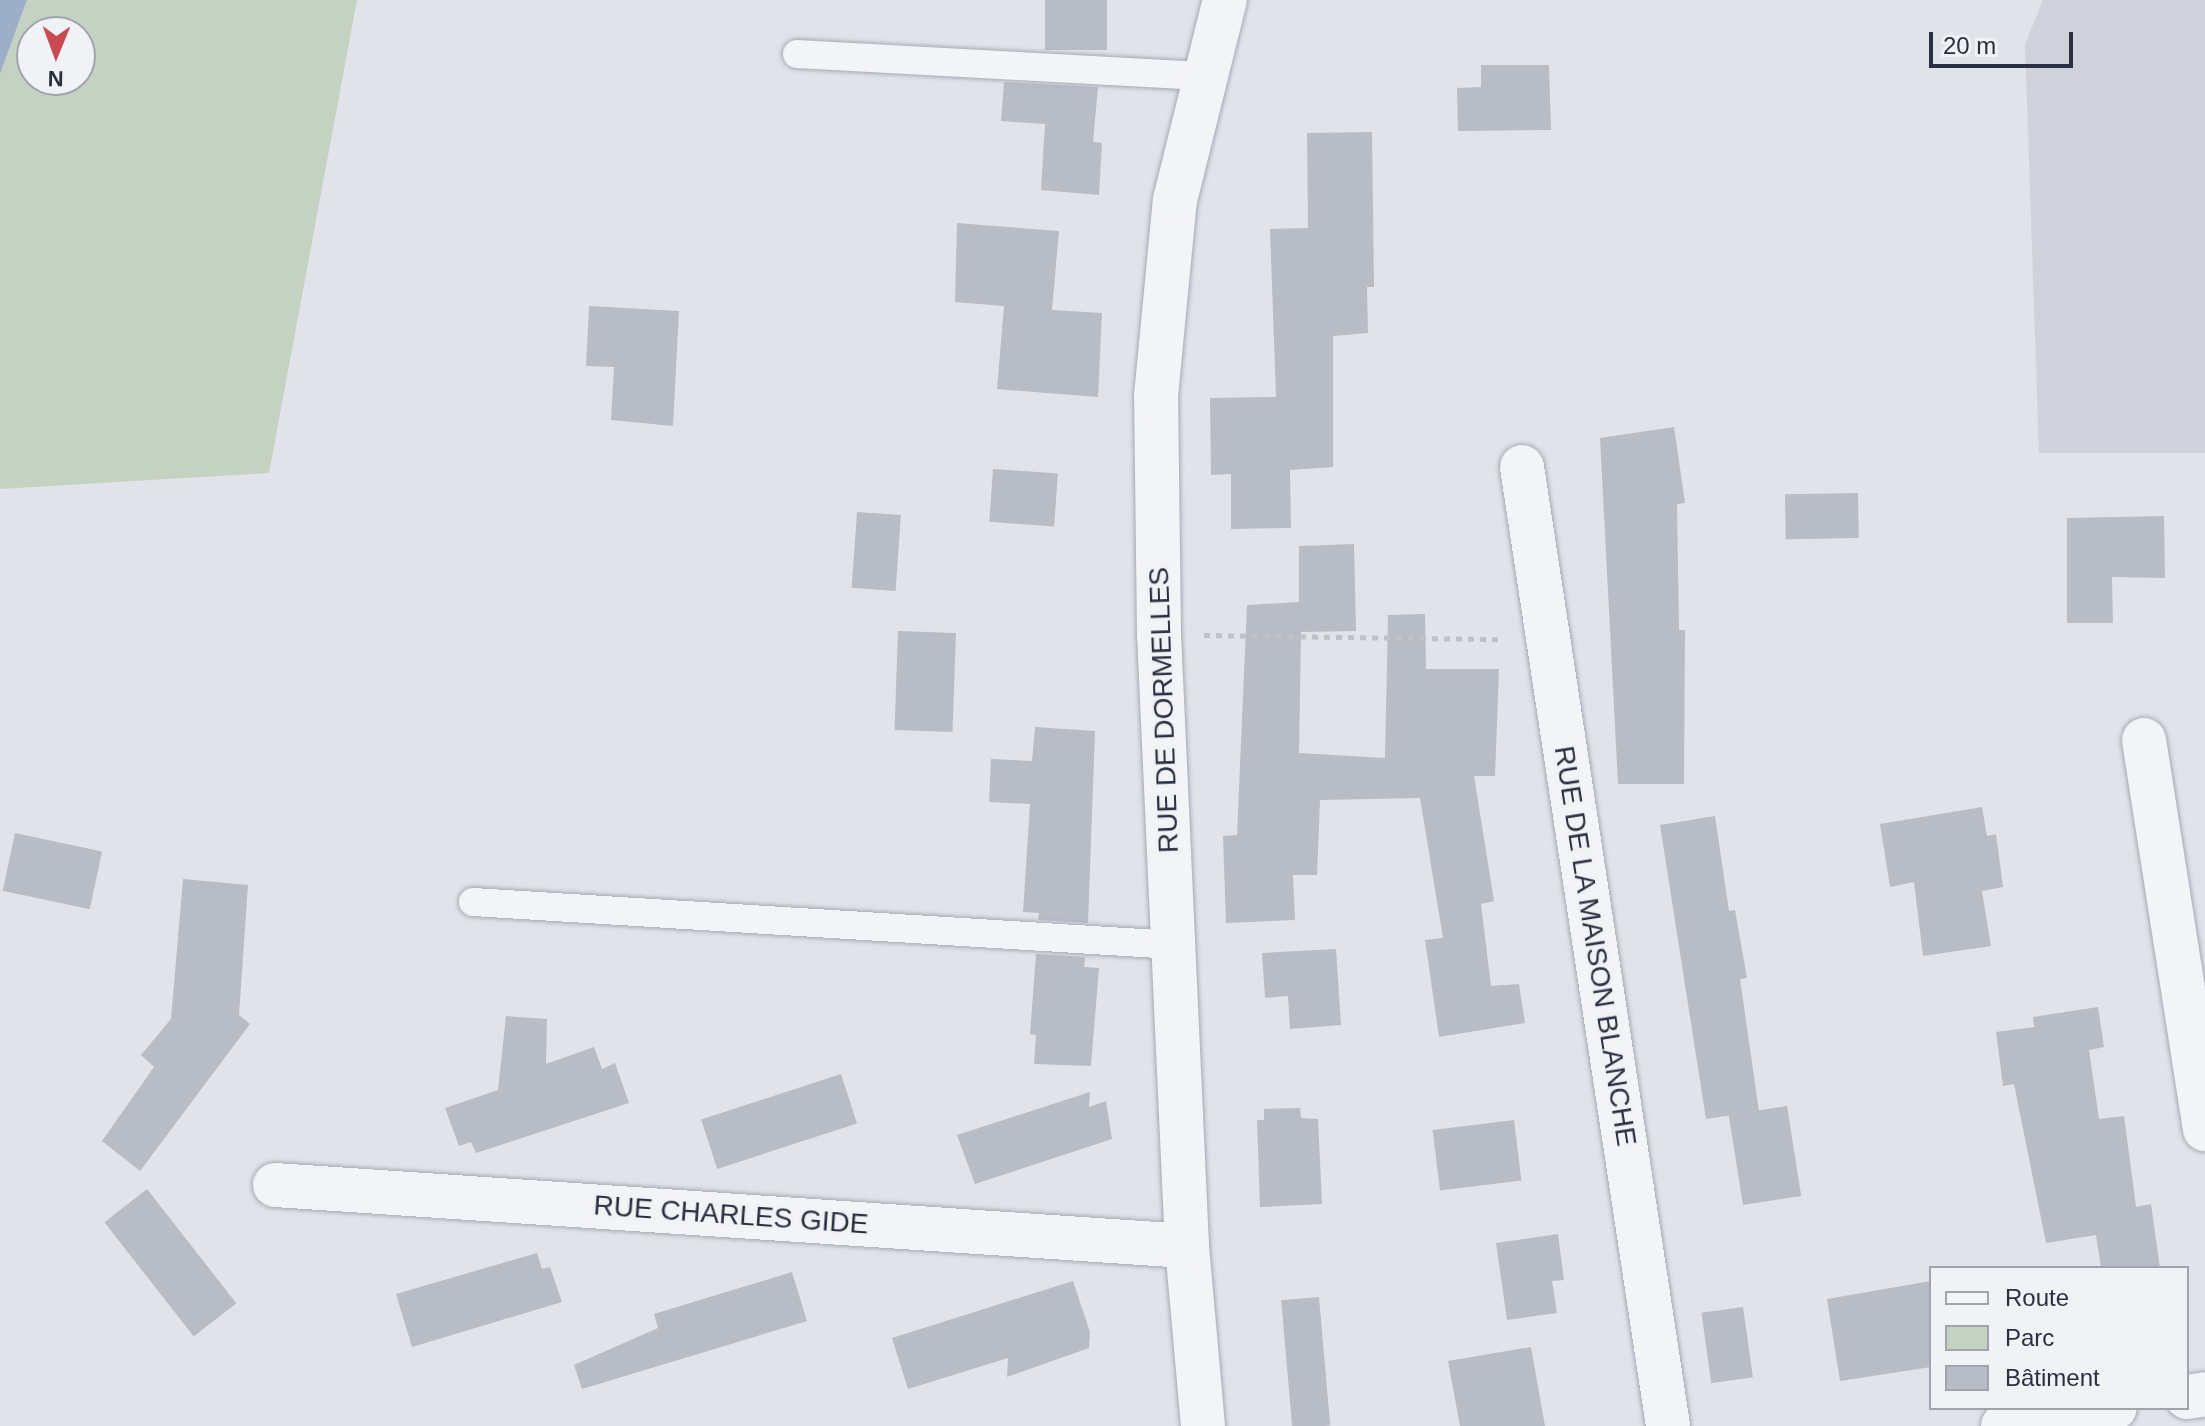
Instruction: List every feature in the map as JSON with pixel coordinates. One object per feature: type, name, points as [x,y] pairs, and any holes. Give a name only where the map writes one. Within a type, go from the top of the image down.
[{"type":"street","name":"RUE DE DORMELLES","points":[[1203,1426],[1187,1246],[1159,635],[1156,396],[1175,200],[1225,0]]},
{"type":"street","name":"RUE DE LA MAISON BLANCHE","points":[[1522,467],[1668,1426]]},
{"type":"street","points":[[2144,740],[2205,1129]]},
{"type":"street","name":"RUE CHARLES GIDE","points":[[275,1185],[1187,1246]]},
{"type":"street","points":[[2003,1426],[2103,1410]]},
{"type":"lane","points":[[797,54],[1206,76]]},
{"type":"lane","points":[[473,902],[1174,945]]},
{"type":"path","points":[[1159,635],[1548,640]]},
{"type":"shaded area","points":[[2043,0],[2205,0],[2205,453],[2039,453],[2025,44]]},
{"type":"green space","points":[[27,0],[357,0],[269,473],[0,489],[0,74],[16,30],[16,96],[96,96],[96,16],[21,16]]},
{"type":"water","points":[[0,0],[27,0],[21,16],[16,16],[16,30],[0,74]]},
{"type":"building","points":[[1045,0],[1107,0],[1107,50],[1045,50]]},
{"type":"building","points":[[1481,65],[1549,65],[1551,130],[1458,131],[1457,88],[1481,87]]},
{"type":"building","points":[[1004,82],[1098,87],[1093,142],[1102,143],[1099,195],[1041,190],[1045,124],[1001,121]]},
{"type":"building","points":[[1372,132],[1374,287],[1367,287],[1368,333],[1333,336],[1333,467],[1290,470],[1291,528],[1231,529],[1231,474],[1211,475],[1210,398],[1276,397],[1270,229],[1308,228],[1307,133]]},
{"type":"building","points":[[957,223],[1059,231],[1052,310],[1102,313],[1098,397],[997,389],[1004,306],[955,302]]},
{"type":"building","points":[[589,306],[679,311],[673,426],[611,420],[614,367],[586,366]]},
{"type":"building","points":[[1674,427],[1685,503],[1677,504],[1679,630],[1685,630],[1684,784],[1618,784],[1600,438]]},
{"type":"building","points":[[993,469],[1058,474],[1054,526],[989,522]]},
{"type":"building","points":[[1858,493],[1859,538],[1786,539],[1785,494]]},
{"type":"building","points":[[857,512],[901,515],[896,591],[852,588]]},
{"type":"building","points":[[2164,516],[2165,578],[2112,577],[2113,623],[2067,623],[2067,518]]},
{"type":"building","points":[[1354,544],[1356,631],[1301,632],[1299,753],[1385,758],[1388,615],[1425,614],[1426,669],[1499,669],[1495,776],[1474,776],[1494,901],[1481,904],[1491,986],[1519,984],[1525,1023],[1439,1037],[1425,940],[1443,938],[1420,798],[1320,800],[1317,875],[1293,875],[1295,920],[1226,923],[1223,836],[1237,835],[1247,605],[1299,602],[1299,546]]},
{"type":"building","points":[[898,631],[956,633],[953,732],[895,730]]},
{"type":"building","points":[[1035,727],[1095,731],[1088,923],[1038,920],[1039,913],[1023,912],[1030,804],[989,802],[991,759],[1032,761]]},
{"type":"building","points":[[1982,807],[1987,836],[1996,834],[2003,887],[1982,891],[1991,946],[1923,956],[1914,882],[1890,887],[1880,824]]},
{"type":"building","points":[[1715,816],[1729,911],[1735,910],[1747,978],[1740,979],[1759,1111],[1706,1119],[1660,825]]},
{"type":"building","points":[[15,833],[102,852],[90,909],[3,891]]},
{"type":"building","points":[[183,879],[248,885],[239,1015],[250,1024],[140,1171],[102,1141],[154,1067],[141,1055],[171,1019]]},
{"type":"building","points":[[1336,949],[1341,1025],[1290,1029],[1288,996],[1265,998],[1262,953]]},
{"type":"building","points":[[1036,954],[1085,957],[1084,967],[1099,968],[1091,1066],[1034,1064],[1036,1035],[1030,1034]]},
{"type":"building","points":[[2098,1007],[2104,1047],[2089,1050],[2099,1119],[2124,1116],[2136,1207],[2151,1204],[2160,1266],[2101,1266],[2096,1235],[2046,1243],[2014,1084],[2003,1086],[1996,1032],[2034,1027],[2033,1017]]},
{"type":"building","points":[[506,1016],[547,1019],[546,1064],[594,1047],[602,1069],[615,1063],[629,1103],[476,1153],[471,1142],[459,1146],[445,1108],[498,1090]]},
{"type":"building","points":[[841,1074],[857,1123],[717,1169],[701,1119]]},
{"type":"building","points":[[1090,1092],[1089,1107],[1106,1101],[1112,1139],[975,1184],[957,1135]]},
{"type":"building","points":[[1787,1106],[1801,1196],[1743,1205],[1729,1115]]},
{"type":"building","points":[[1300,1108],[1301,1118],[1318,1119],[1322,1204],[1260,1207],[1257,1120],[1264,1120],[1264,1109]]},
{"type":"building","points":[[1514,1120],[1521,1181],[1440,1191],[1433,1130]]},
{"type":"building","points":[[147,1189],[236,1303],[194,1337],[104,1222]]},
{"type":"building","points":[[1558,1234],[1564,1280],[1552,1281],[1557,1313],[1507,1320],[1496,1243]]},
{"type":"building","points":[[537,1253],[542,1269],[550,1267],[562,1302],[412,1347],[396,1294]]},
{"type":"building","points":[[792,1272],[807,1321],[582,1389],[574,1365],[658,1328],[654,1314]]},
{"type":"building","points":[[1073,1281],[1090,1332],[1089,1348],[1007,1377],[1008,1358],[908,1389],[892,1338]]},
{"type":"building","points":[[1929,1281],[1929,1367],[1840,1381],[1827,1299]]},
{"type":"building","points":[[1319,1297],[1330,1426],[1292,1426],[1281,1300]]},
{"type":"building","points":[[1743,1307],[1753,1377],[1711,1383],[1701,1313]]},
{"type":"building","points":[[1531,1347],[1545,1426],[1460,1426],[1448,1361]]}]
